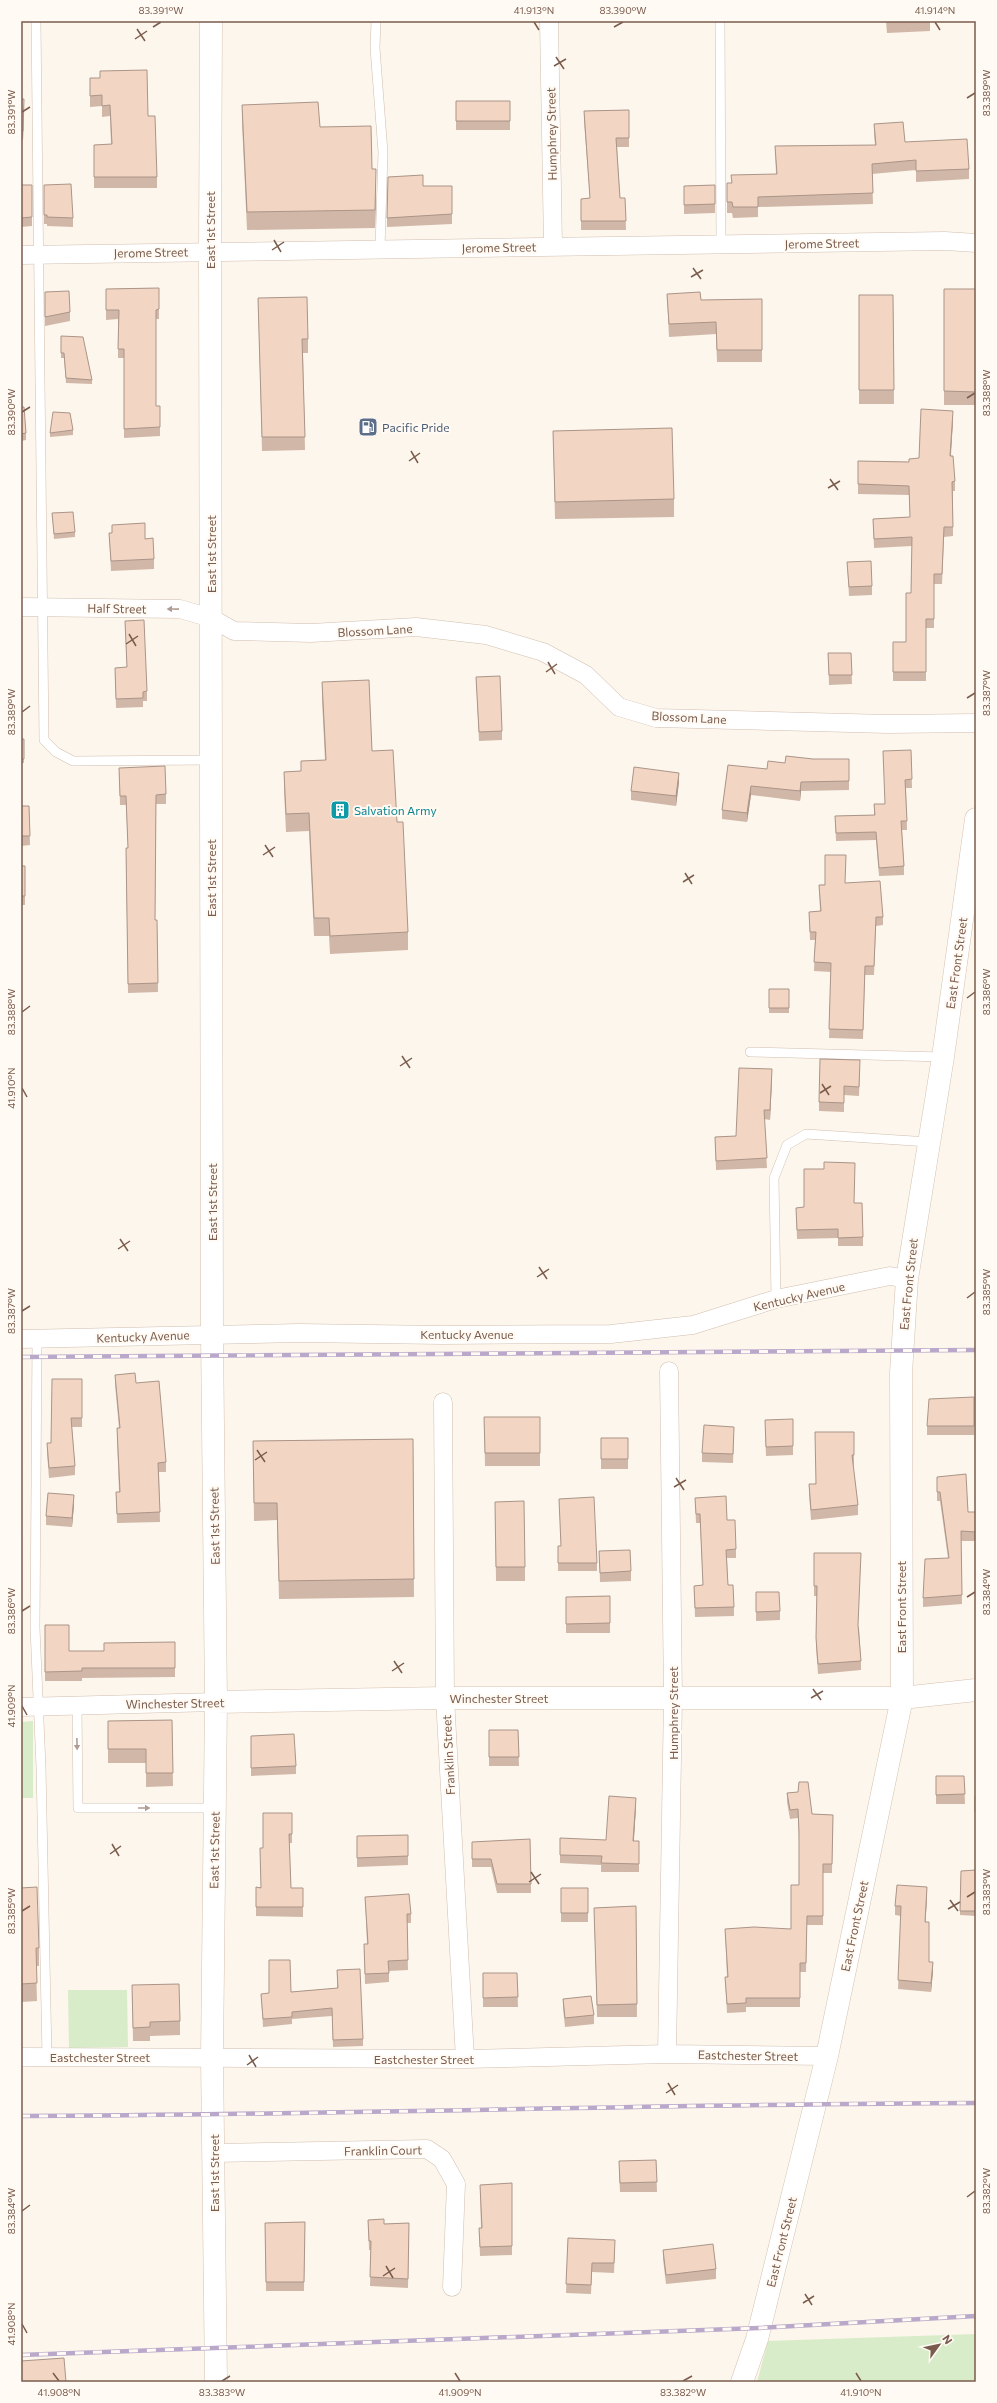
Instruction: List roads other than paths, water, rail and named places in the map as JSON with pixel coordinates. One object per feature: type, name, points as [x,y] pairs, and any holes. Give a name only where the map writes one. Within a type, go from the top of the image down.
[{"type":"street","name":"East 1st Street","points":[[211,21],[212,1334],[216,1702],[212,2057],[216,2382]]},
{"type":"street","name":"Humphrey Street","points":[[549,21],[553,246]]},
{"type":"street","name":"Jerome Street","points":[[29,254],[210,250],[945,241],[976,243]]},
{"type":"street","name":"Half Street","points":[[21,607],[180,609],[211,618]]},
{"type":"street","name":"Blossom Lane","points":[[211,618],[234,630],[311,633],[416,627],[486,635],[543,652],[586,675],[619,707],[656,718],[888,724],[976,723]]},
{"type":"street","name":"East Front Street","points":[[742,2382],[757,2339],[827,2056],[902,1698],[901,1373],[907,1279],[943,1057],[976,820]]},
{"type":"street","name":"Kentucky Avenue","points":[[29,1339],[212,1334],[611,1334],[693,1325],[776,1299],[890,1276],[907,1279]]},
{"type":"street","name":"Humphrey Street","points":[[667,2054],[673,1698],[669,1372]]},
{"type":"street","name":"Franklin Street","points":[[443,1402],[445,1698],[465,2059]]},
{"type":"street","name":"Winchester Street","points":[[29,1706],[445,1698],[902,1698],[976,1690]]},
{"type":"street","name":"Eastchester Street","points":[[21,2057],[465,2059],[667,2054],[827,2056]]},
{"type":"street","name":"Franklin Court","points":[[213,2153],[427,2149],[442,2159],[456,2184],[452,2287]]},
{"type":"lane","points":[[36,21],[29,254],[43,607],[44,740],[56,752],[73,761],[211,760]]},
{"type":"lane","points":[[376,21],[375,48],[383,152],[380,248]]},
{"type":"lane","points":[[720,21],[721,244]]},
{"type":"lane","points":[[750,1052],[943,1057]]},
{"type":"lane","points":[[776,1299],[774,1178],[787,1145],[806,1134],[929,1142]]},
{"type":"lane","points":[[29,1339],[35,1628],[29,1706],[47,2057]]},
{"type":"lane","points":[[77,1705],[78,1808],[215,1808]]},
{"type":"railway","points":[[21,1357],[976,1350]]},
{"type":"railway","points":[[21,2116],[260,2114],[737,2105],[976,2103]]},
{"type":"railway","points":[[21,2355],[759,2328],[976,2316]]},
{"type":"place","name":"Pacific Pride","points":[[368,427]]},
{"type":"place","name":"Salvation Army","points":[[340,810]]}]
